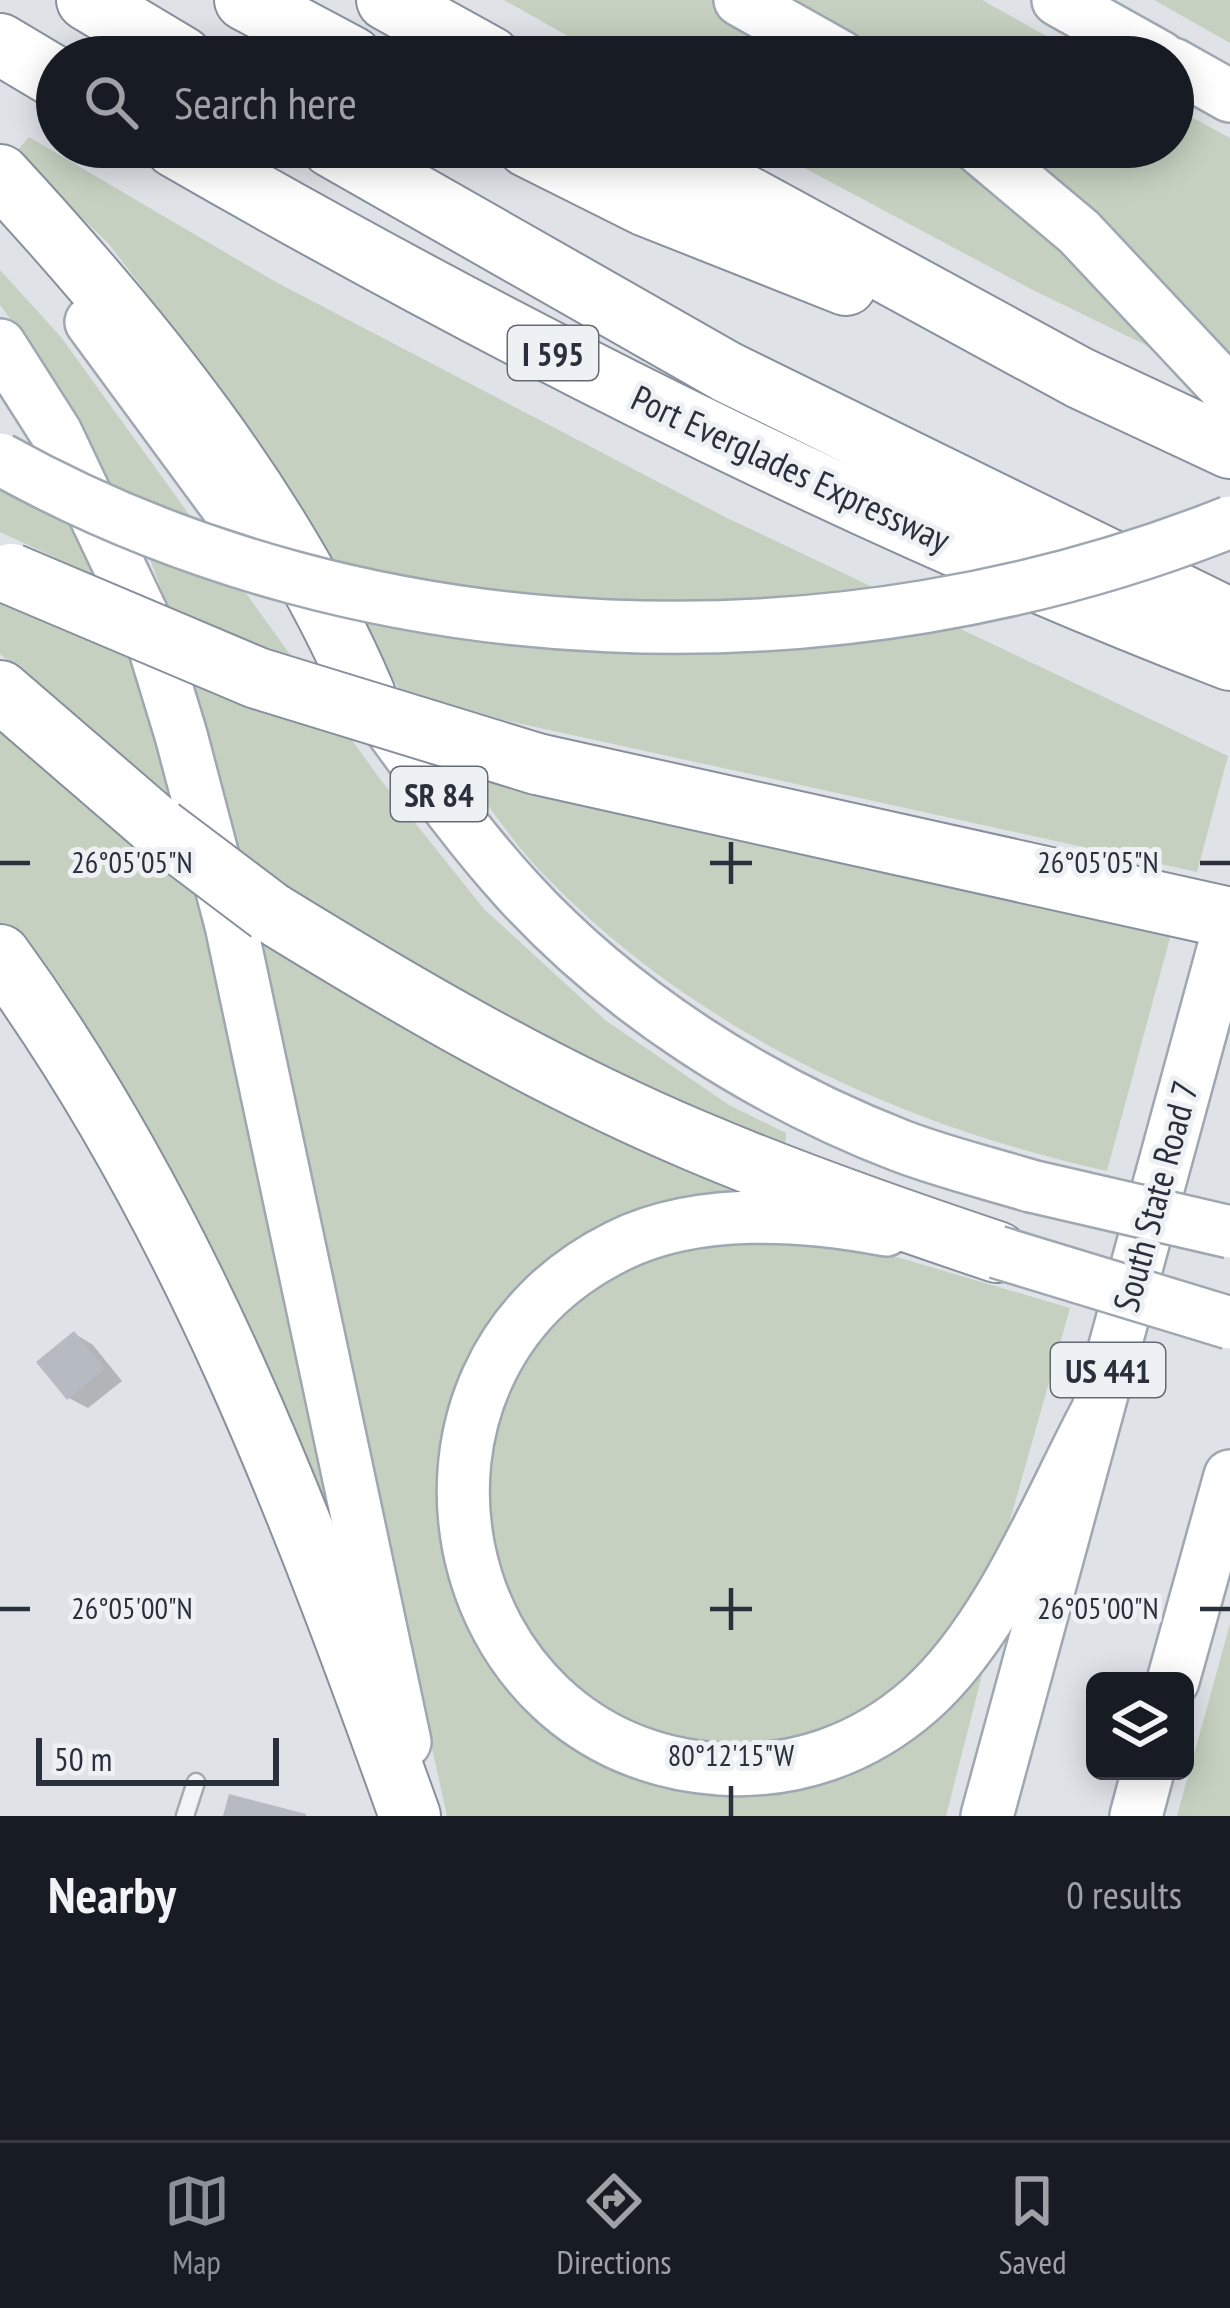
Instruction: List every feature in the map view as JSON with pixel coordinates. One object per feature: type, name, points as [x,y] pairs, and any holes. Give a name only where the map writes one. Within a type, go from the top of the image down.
[{"type":"highway","points":[[87,0],[147,36]]},
{"type":"highway","points":[[245,0],[313,36]]},
{"type":"highway","points":[[387,0],[452,36]]},
{"type":"highway","points":[[0,44],[36,65]]},
{"type":"highway","name":"Port Everglades Expressway","points":[[214,168],[676,417],[818,485],[1174,615],[1230,660]]},
{"type":"highway","points":[[369,168],[727,372],[1174,615],[1230,619]]},
{"type":"highway","points":[[569,168],[644,206],[1080,378],[1230,448]]},
{"type":"highway","points":[[695,168],[1080,378]]},
{"type":"highway","points":[[0,175],[100,284],[272,517],[334,620],[365,695]]},
{"type":"highway","points":[[5,571],[257,678],[537,764],[1105,888],[1230,921]]},
{"type":"highway","points":[[0,691],[160,829],[270,912],[407,996],[674,1131],[844,1200],[997,1252]]},
{"type":"highway","points":[[0,956],[42,1013],[158,1206],[239,1373],[310,1538],[410,1816]]},
{"type":"main road","points":[[740,0],[804,36]]},
{"type":"main road","points":[[1058,0],[1122,36]]},
{"type":"main road","points":[[1194,76],[1230,96]]},
{"type":"main road","points":[[1003,168],[1078,232],[1230,393]]},
{"type":"main road","name":"SR 84","points":[[0,217],[124,362],[365,695],[517,890],[584,956],[667,1023],[838,1118],[902,1147],[1031,1186],[1230,1232]]},
{"type":"main road","points":[[0,345],[56,433],[148,627],[181,735],[231,925],[421,1816]]},
{"type":"main road","points":[[0,459],[232,557],[342,589],[461,612],[579,624],[698,630],[933,608],[1048,583],[1159,550],[1230,522]]},
{"type":"main road","name":"South State Road 7","points":[[987,1816],[1230,921]]},
{"type":"main road","points":[[1096,1415],[972,1642],[923,1698],[872,1738],[805,1763],[741,1770],[683,1766],[620,1746],[568,1714],[522,1666],[486,1611],[464,1539],[461,1466],[475,1404],[505,1346],[542,1300],[582,1266],[621,1244],[664,1231],[752,1217],[854,1224],[997,1252],[1230,1324]]},
{"type":"main road","points":[[1176,1672],[1230,1476]]},
{"type":"main road","points":[[1136,1816],[1146,1780]]},
{"type":"lane","points":[[185,1816],[196,1782]]},
{"type":"green space","points":[[504,0],[982,0],[1046,36],[568,36]]},
{"type":"green space","points":[[1154,0],[1230,0],[1230,43]]},
{"type":"green space","points":[[1194,118],[1230,138],[1230,386],[1033,290],[804,168],[1194,168]]},
{"type":"green space","points":[[29,137],[36,141],[36,168],[82,168],[274,281],[725,517],[1228,756],[1197,872],[504,720],[399,689],[231,404],[109,244],[15,153]]},
{"type":"green space","points":[[0,270],[61,337],[380,779],[484,909],[605,1020],[729,1105],[786,1133],[785,1150],[644,1091],[446,991],[279,882],[274,932],[391,1007],[576,1104],[768,1186],[765,1201],[698,1206],[636,1223],[581,1250],[533,1286],[495,1332],[467,1386],[451,1448],[448,1516],[460,1588],[488,1655],[510,1681],[588,1742],[665,1774],[748,1783],[790,1780],[870,1754],[913,1727],[977,1670],[982,1675],[946,1816],[447,1816],[299,1148],[246,875],[191,671],[149,556],[43,364],[0,305]]},
{"type":"green space","points":[[0,491],[91,533],[110,583],[0,532]]},
{"type":"green space","points":[[0,600],[146,664],[180,803],[0,654]]},
{"type":"green space","points":[[0,715],[196,873],[352,1586],[69,1025],[0,924]]},
{"type":"green space","points":[[464,773],[1171,934],[1107,1171],[954,1128],[879,1099],[737,1027],[670,984],[608,935],[537,868]]},
{"type":"green space","points":[[760,1237],[873,1250],[1070,1308],[1003,1545],[982,1592],[911,1686],[808,1743],[697,1750],[595,1711],[501,1603],[478,1462],[540,1323],[639,1257]]},
{"type":"green space","points":[[1230,1624],[1230,1816],[1177,1816],[1187,1780],[1194,1780],[1194,1754]]},
{"type":"building","points":[[74,1331],[105,1369],[67,1400],[36,1362]]},
{"type":"building","points":[[229,1794],[306,1814],[306,1816],[223,1816]]}]
